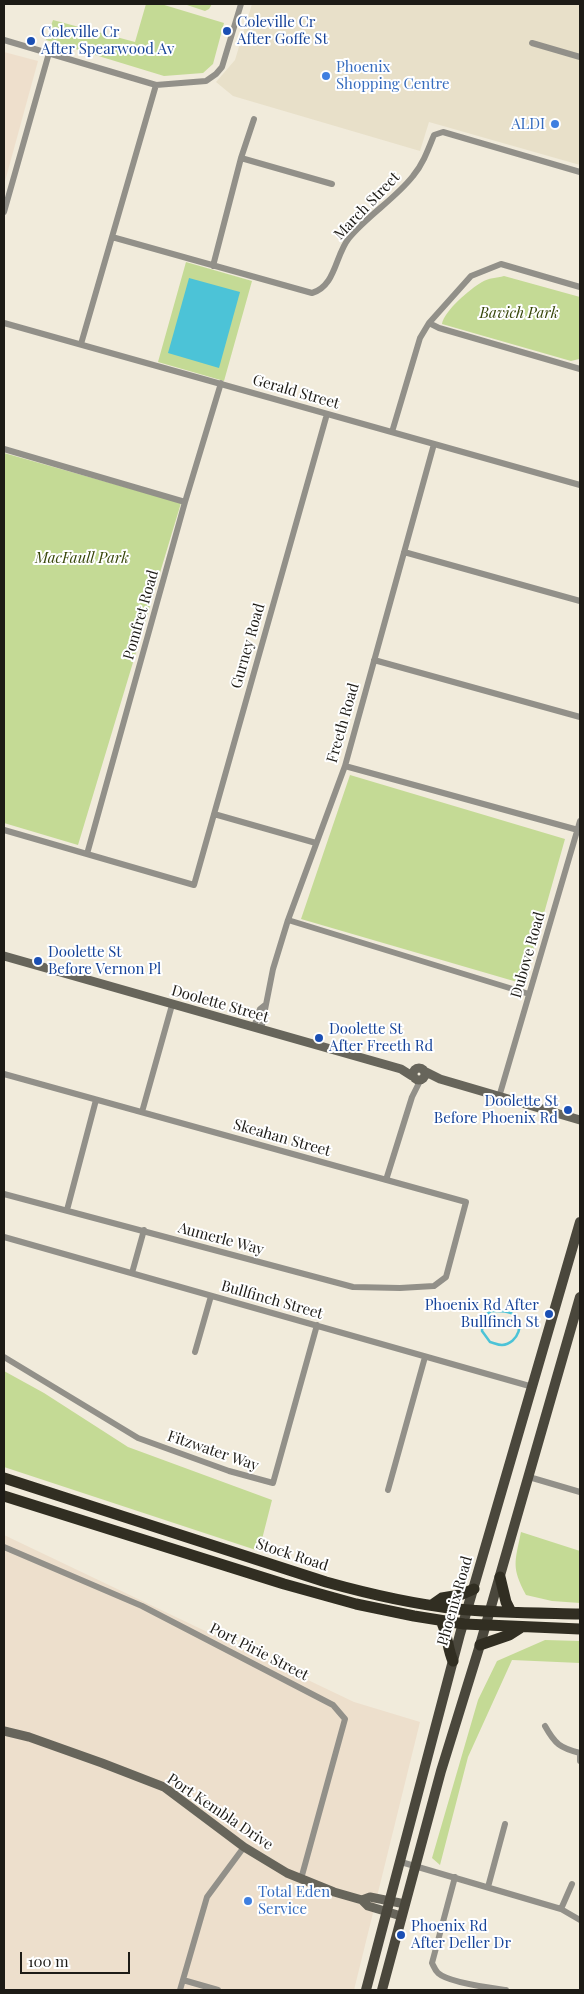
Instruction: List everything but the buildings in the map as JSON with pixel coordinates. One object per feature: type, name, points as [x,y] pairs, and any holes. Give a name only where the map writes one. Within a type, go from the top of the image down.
[{"type":"highway","name":"Stock Road","points":[[4,1478],[326,1582],[369,1593],[468,1610],[580,1614]]},
{"type":"highway","name":"Stock Road","points":[[4,1496],[324,1596],[441,1621],[485,1626],[580,1630]]},
{"type":"highway","points":[[500,1577],[506,1602],[511,1612]]},
{"type":"highway","points":[[432,1605],[442,1598],[460,1595],[474,1589]]},
{"type":"highway","points":[[441,1621],[453,1661]]},
{"type":"highway","points":[[480,1645],[509,1635],[520,1628]]},
{"type":"main road","name":"Phoenix Road","points":[[366,1990],[453,1661],[580,1222]]},
{"type":"main road","points":[[382,1990],[441,1771],[490,1612],[580,1297]]},
{"type":"street","points":[[4,40],[156,85],[206,81],[216,74],[224,60],[241,4]]},
{"type":"street","points":[[532,43],[580,57]]},
{"type":"street","points":[[4,212],[48,54]]},
{"type":"street","points":[[81,344],[156,85]]},
{"type":"street","points":[[213,266],[254,119]]},
{"type":"street","name":"March Street","points":[[112,237],[312,293],[320,291],[328,283],[349,238],[412,178],[422,164],[434,135],[444,132],[580,172]]},
{"type":"street","points":[[242,158],[332,184]]},
{"type":"street","points":[[392,432],[420,338],[429,323],[471,276],[501,264],[580,287]]},
{"type":"street","name":"Gerald Street","points":[[4,322],[580,485]]},
{"type":"street","points":[[429,323],[439,328],[580,369]]},
{"type":"street","name":"Pomfret Road","points":[[87,854],[185,502],[221,383]]},
{"type":"street","name":"Gurney Road","points":[[87,854],[194,885],[327,414]]},
{"type":"street","name":"Freeth Road","points":[[257,1029],[260,1009],[265,1004],[273,969],[288,920],[345,766],[434,444]]},
{"type":"street","points":[[4,449],[185,502]]},
{"type":"street","points":[[404,552],[580,600]]},
{"type":"street","points":[[374,660],[580,717]]},
{"type":"street","points":[[345,766],[578,830]]},
{"type":"street","points":[[214,814],[316,843]]},
{"type":"street","name":"Dubove Road","points":[[499,1097],[580,821]]},
{"type":"street","points":[[4,830],[87,854]]},
{"type":"street","points":[[288,920],[529,994]]},
{"type":"street","name":"Doolette Street","points":[[4,956],[401,1069],[418,1076],[440,1080],[580,1120]]},
{"type":"street","points":[[142,1112],[172,1005]]},
{"type":"street","name":"Skeahan Street","points":[[4,1074],[466,1202],[446,1277],[434,1286]]},
{"type":"street","points":[[386,1180],[418,1076]]},
{"type":"street","points":[[67,1210],[96,1100]]},
{"type":"street","name":"Aumerle Way","points":[[4,1194],[353,1287],[400,1288],[434,1286]]},
{"type":"street","points":[[132,1273],[144,1230]]},
{"type":"street","name":"Bullfinch Street","points":[[4,1237],[533,1387]]},
{"type":"street","points":[[194,1352],[211,1296]]},
{"type":"street","name":"Fitzwater Way","points":[[4,1357],[138,1438],[229,1471],[273,1484],[317,1325]]},
{"type":"street","points":[[388,1490],[425,1357]]},
{"type":"street","points":[[528,1477],[580,1492]]},
{"type":"street","name":"Port Pirie Street","points":[[4,1547],[142,1606],[333,1705],[345,1718],[302,1880]]},
{"type":"street","points":[[545,1726],[561,1748],[580,1752],[580,1761]]},
{"type":"street","name":"Port Kembla Drive","points":[[4,1731],[29,1737],[164,1787],[244,1847],[302,1880],[362,1900],[368,1906],[387,1913],[402,1916]]},
{"type":"street","points":[[488,1887],[505,1824]]},
{"type":"street","points":[[180,1990],[206,1897],[244,1847]]},
{"type":"street","points":[[401,1862],[561,1909],[580,1920]]},
{"type":"street","points":[[455,1877],[432,1963],[436,1972],[443,1977],[483,1987],[506,1990]]},
{"type":"street","points":[[561,1909],[572,1884]]},
{"type":"street","name":"Port Kembla Drive","points":[[362,1900],[370,1897],[405,1904]]},
{"type":"street","points":[[183,1980],[218,1990]]},
{"type":"shaded area","points":[[252,4],[580,4],[580,165],[429,122],[420,151],[233,96],[216,82],[235,60]]},
{"type":"shaded area","points":[[4,52],[38,61],[4,185]]},
{"type":"shaded area","points":[[4,1535],[354,1702],[420,1722],[354,1990],[4,1990]]},
{"type":"green space","points":[[146,4],[161,4],[224,23],[213,64],[203,73],[164,76],[46,40],[53,20],[135,42]]},
{"type":"green space","points":[[184,4],[212,4],[205,11]]},
{"type":"green space","points":[[186,262],[252,281],[224,381],[158,362]]},
{"type":"green space","name":"Bavich Park","points":[[504,276],[580,297],[579,359],[571,361],[442,324],[452,307],[471,290],[484,281]]},
{"type":"green space","name":"MacFaull Park","points":[[4,453],[181,503],[78,845],[4,823]]},
{"type":"green space","points":[[350,775],[565,839],[524,984],[301,919]]},
{"type":"green space","points":[[4,1371],[44,1393],[128,1447],[272,1500],[259,1551],[4,1467]]},
{"type":"green space","points":[[521,1532],[580,1551],[580,1603],[552,1601],[526,1595],[516,1571],[517,1551]]},
{"type":"green space","points":[[545,1640],[580,1641],[580,1663],[512,1660],[468,1757],[440,1865],[432,1858],[478,1700],[497,1661]]},
{"type":"water","points":[[189,278],[240,292],[219,368],[168,353]]},
{"type":"waterway","points":[[491,1311],[511,1313],[519,1321],[516,1337],[508,1344],[501,1345],[490,1342],[482,1331],[483,1317],[491,1311]]},
{"type":"place","name":"Coleville Cr After Goffe St","points":[[227,31]]},
{"type":"place","name":"Coleville Cr After Spearwood Av","points":[[31,41]]},
{"type":"place","name":"Phoenix Shopping Centre","points":[[326,76]]},
{"type":"place","name":"ALDI","points":[[555,124]]},
{"type":"place","name":"Doolette St Before Vernon Pl","points":[[38,961]]},
{"type":"place","name":"Doolette St After Freeth Rd","points":[[319,1038]]},
{"type":"place","name":"Doolette St Before Phoenix Rd","points":[[568,1110]]},
{"type":"place","name":"Phoenix Rd After Bullfinch St","points":[[549,1314]]},
{"type":"place","name":"Total Eden Service","points":[[248,1901]]},
{"type":"place","name":"Phoenix Rd After Deller Dr","points":[[401,1935]]}]
